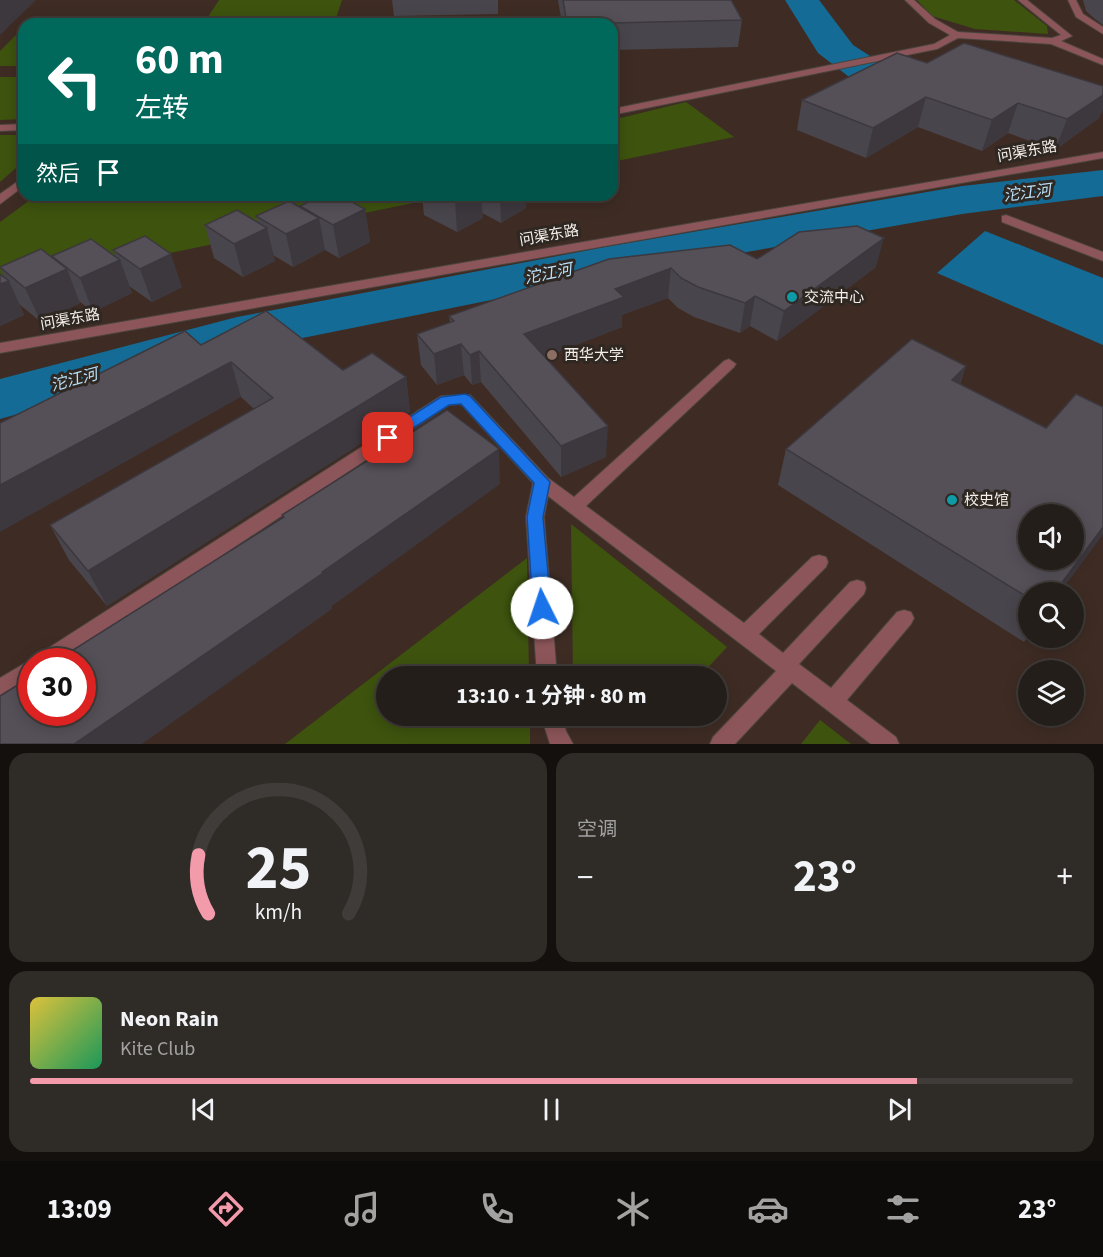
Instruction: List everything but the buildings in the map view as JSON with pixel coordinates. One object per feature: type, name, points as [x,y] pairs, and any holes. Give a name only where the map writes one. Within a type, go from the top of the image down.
[{"type":"street","points":[[909,0],[932,21],[956,35],[1053,41],[1103,62]]},
{"type":"street","points":[[1022,0],[1068,36],[1053,41]]},
{"type":"street","points":[[1072,0],[1079,15],[1103,31]]},
{"type":"street","points":[[618,111],[937,46],[956,35]]},
{"type":"street","points":[[0,128],[18,127]]},
{"type":"street","name":"问渠东路","points":[[0,348],[1103,154]]},
{"type":"street","points":[[0,200],[18,185]]},
{"type":"street","points":[[1006,219],[1103,258]]},
{"type":"street","points":[[574,507],[729,364]]},
{"type":"street","points":[[65,648],[446,400],[465,399],[542,482],[888,744]]},
{"type":"street","points":[[542,482],[535,517],[546,666]]},
{"type":"street","points":[[744,636],[819,562]]},
{"type":"street","points":[[722,744],[857,588]]},
{"type":"street","points":[[832,702],[904,618]]},
{"type":"street","points":[[0,689],[18,678]]},
{"type":"street","points":[[554,726],[556,735],[562,744]]},
{"type":"shaded area","name":"西华大学","points":[[0,0],[1103,0],[1103,744],[0,744]]},
{"type":"green space","points":[[219,0],[342,0],[336,18],[207,18]]},
{"type":"green space","points":[[917,0],[1014,0],[1047,26],[1048,34],[975,29],[932,16]]},
{"type":"green space","points":[[127,17],[126,18],[33,18]]},
{"type":"green space","points":[[18,33],[18,66],[0,66],[0,51]]},
{"type":"green space","points":[[0,77],[18,77],[18,119],[0,120]]},
{"type":"green space","points":[[686,102],[734,137],[618,161],[618,119]]},
{"type":"green space","points":[[0,135],[18,135],[18,166],[0,182]]},
{"type":"green space","points":[[29,201],[423,201],[0,288],[0,222]]},
{"type":"green space","points":[[571,524],[727,647],[709,666],[573,666]]},
{"type":"green space","points":[[527,558],[529,666],[386,666]]},
{"type":"green space","points":[[376,674],[376,726],[530,726],[530,744],[285,744]]},
{"type":"green space","points":[[820,720],[851,744],[801,744]]},
{"type":"water","points":[[785,0],[819,0],[853,45],[898,74],[857,83],[818,53]]},
{"type":"water","points":[[985,231],[1103,278],[1103,345],[937,273]]},
{"type":"waterway","name":"沱江河","points":[[0,399],[237,334],[605,262],[962,200],[1103,183]]},
{"type":"place","name":"交流中心","points":[[792,297]]},
{"type":"place","name":"西华大学","points":[[552,355]]},
{"type":"place","name":"校史馆","points":[[952,500]]},
{"type":"route","points":[[388,438],[446,400],[465,399],[542,482],[535,517],[542,608]]}]
